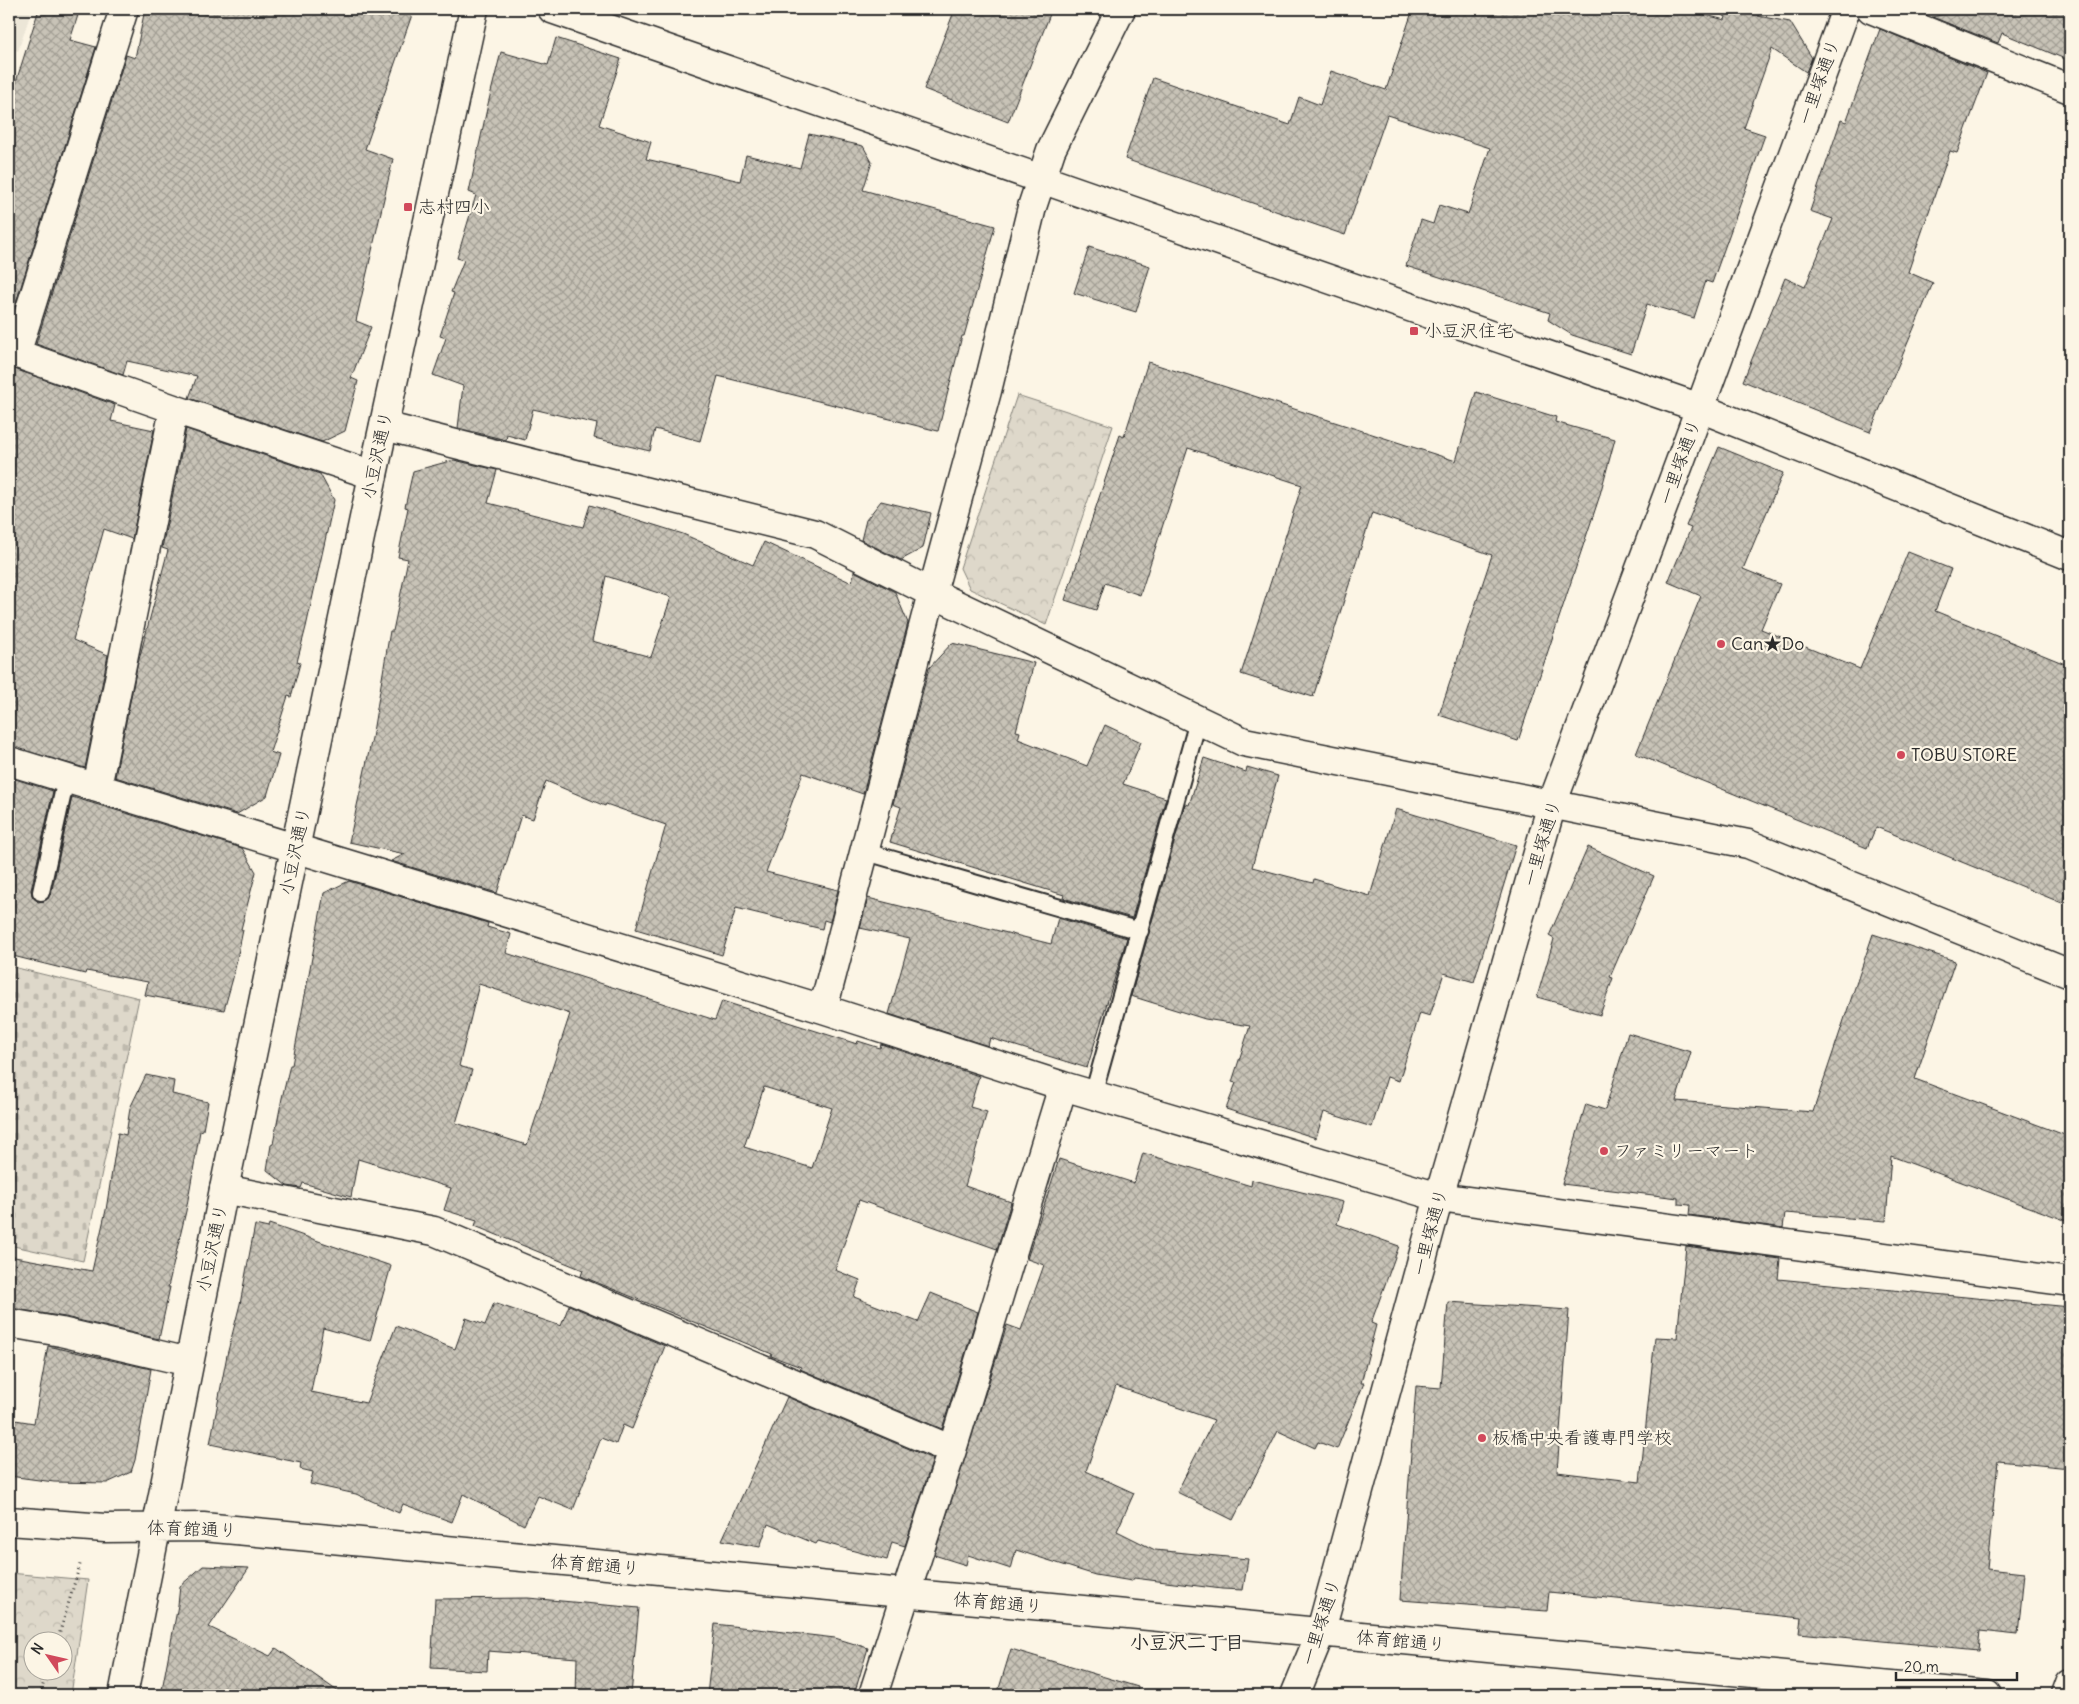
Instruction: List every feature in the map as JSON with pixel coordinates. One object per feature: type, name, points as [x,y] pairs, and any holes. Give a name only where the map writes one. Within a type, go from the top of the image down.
[{"type":"street","points":[[124,9],[12,352],[174,409],[373,475]]},
{"type":"street","name":"小豆沢通り","points":[[123,1695],[158,1527],[188,1362],[373,475],[474,9]]},
{"type":"street","points":[[552,9],[1700,408],[2070,556]]},
{"type":"street","points":[[823,1009],[863,851],[987,391],[1041,178],[1051,150],[1122,9]]},
{"type":"street","name":"一里塚通り","points":[[1295,1695],[1320,1634],[1439,1197],[1552,804],[1846,9]]},
{"type":"street","points":[[1871,9],[2070,89]]},
{"type":"street","points":[[97,787],[174,409]]},
{"type":"street","points":[[384,426],[815,534],[932,594],[1244,742],[1748,844],[2070,974]]},
{"type":"street","points":[[9,761],[823,1009],[1063,1086],[1439,1197],[2070,1282]]},
{"type":"street","points":[[873,1695],[952,1450],[1063,1086]]},
{"type":"street","points":[[224,1190],[434,1231],[952,1450]]},
{"type":"street","points":[[9,1323],[61,1332],[188,1362]]},
{"type":"street","name":"体育館通り","points":[[9,1521],[91,1527],[213,1528],[1320,1634],[1987,1695]]},
{"type":"street","points":[[2066,1695],[2070,1684]]},
{"type":"lane","points":[[1093,1094],[1198,721]]},
{"type":"lane","points":[[41,892],[66,779]]},
{"type":"lane","points":[[863,851],[1140,931]]},
{"type":"path","points":[[60,1632],[91,1527]]},
{"type":"path","points":[[40,1695],[45,1682]]},
{"type":"shaded area","points":[[9,9],[32,9],[18,51],[9,47]]},
{"type":"green space","points":[[1017,395],[1113,426],[1046,625],[970,589],[960,568]]},
{"type":"green space","points":[[9,966],[139,998],[83,1261],[9,1245]]},
{"type":"green space","points":[[9,1573],[88,1580],[71,1695],[9,1695]]},
{"type":"building","points":[[39,9],[80,9],[70,40],[96,47],[9,325],[9,104]]},
{"type":"building","points":[[145,9],[414,9],[365,149],[393,159],[356,321],[371,327],[351,378],[358,381],[345,431],[322,442],[189,398],[197,376],[127,361],[123,375],[36,344],[126,55],[135,58]]},
{"type":"building","points":[[955,9],[1052,9],[1008,122],[924,89]]},
{"type":"building","points":[[1413,9],[1610,9],[1609,11],[1667,14],[1673,9],[1683,9],[1725,20],[1726,17],[1713,9],[1728,11],[1729,9],[1761,9],[1758,16],[1790,22],[1812,58],[1806,72],[1772,49],[1744,128],[1765,135],[1712,283],[1706,281],[1694,318],[1647,304],[1631,354],[1572,335],[1548,320],[1550,313],[1406,266],[1421,220],[1433,224],[1439,205],[1468,214],[1490,148],[1387,115],[1345,235],[1125,159],[1153,78],[1290,125],[1299,97],[1320,105],[1331,71],[1386,90]]},
{"type":"building","points":[[1946,9],[2070,9],[2070,61],[2002,33],[1998,43],[1932,17],[1953,12]]},
{"type":"building","points":[[1880,29],[1987,73],[1957,153],[1950,151],[1908,272],[1933,283],[1870,432],[1743,381],[1785,278],[1805,287],[1833,219],[1810,211],[1841,120],[1846,122]]},
{"type":"building","points":[[556,38],[621,59],[599,125],[651,142],[646,159],[740,181],[746,155],[800,168],[809,134],[863,146],[872,162],[863,190],[995,226],[964,336],[962,336],[938,431],[718,376],[700,441],[655,429],[650,451],[594,438],[597,424],[533,409],[525,440],[507,435],[506,440],[458,428],[463,386],[433,375],[446,338],[440,336],[454,293],[451,292],[464,260],[457,258],[476,195],[469,192],[501,52],[548,65]]},
{"type":"building","points":[[1089,247],[1150,266],[1136,312],[1074,293]]},
{"type":"building","points":[[1148,362],[1456,461],[1476,392],[1556,417],[1555,422],[1615,439],[1599,498],[1518,741],[1439,715],[1492,555],[1372,513],[1313,697],[1241,674],[1302,485],[1188,448],[1140,595],[1105,583],[1096,610],[1065,600],[1120,435],[1124,437]]},
{"type":"building","points":[[9,367],[115,405],[111,421],[154,430],[132,539],[104,529],[73,640],[108,655],[85,768],[9,746]]},
{"type":"building","points":[[186,429],[320,474],[334,500],[297,662],[300,663],[291,697],[288,696],[270,752],[279,755],[267,796],[237,814],[115,777],[137,667],[168,550],[162,548]]},
{"type":"building","points":[[1719,447],[1783,473],[1743,569],[1780,584],[1761,629],[1860,669],[1908,552],[1951,569],[1935,611],[2070,666],[2070,883],[2062,903],[1876,827],[1867,848],[1636,754],[1701,596],[1668,582],[1691,528],[1686,526]]},
{"type":"building","points":[[454,460],[497,470],[488,503],[583,527],[590,505],[683,534],[753,565],[764,542],[852,583],[854,571],[895,592],[908,623],[863,794],[803,773],[766,872],[838,890],[830,922],[824,920],[822,929],[736,908],[722,955],[636,929],[666,825],[606,804],[605,806],[546,781],[533,819],[521,815],[497,893],[391,861],[405,854],[349,842],[372,738],[390,631],[393,631],[408,559],[398,557],[408,508],[405,507],[413,471]],"holes":[[[606,576],[671,597],[651,657],[592,641]]]},
{"type":"building","points":[[881,501],[931,513],[923,548],[901,560],[861,540],[866,520]]},
{"type":"building","points":[[952,643],[1034,663],[1016,731],[1020,732],[1018,739],[1087,766],[1105,725],[1141,742],[1123,784],[1166,798],[1132,918],[1063,898],[1064,895],[890,842],[901,807],[893,804],[929,668]]},
{"type":"building","points":[[1204,758],[1246,772],[1247,767],[1278,776],[1252,867],[1313,883],[1314,879],[1370,896],[1396,809],[1516,845],[1474,982],[1444,973],[1430,1016],[1420,1013],[1399,1081],[1387,1077],[1372,1127],[1324,1112],[1316,1138],[1226,1109],[1236,1083],[1232,1082],[1250,1026],[1205,1019],[1131,996],[1185,804],[1189,805]]},
{"type":"building","points":[[9,777],[53,791],[31,890],[32,895],[38,902],[44,901],[51,894],[72,797],[242,848],[256,872],[241,929],[243,930],[233,978],[224,1010],[145,995],[148,982],[86,971],[85,974],[9,955]]},
{"type":"building","points":[[1588,847],[1654,876],[1610,977],[1613,978],[1600,1015],[1537,997],[1554,939],[1549,936]]},
{"type":"building","points":[[349,881],[488,923],[487,927],[511,934],[506,953],[715,1020],[722,1001],[857,1044],[858,1041],[880,1048],[881,1044],[979,1076],[970,1107],[987,1112],[965,1186],[1011,1202],[997,1249],[859,1200],[835,1270],[860,1280],[854,1297],[918,1322],[931,1293],[978,1312],[942,1429],[800,1369],[801,1367],[771,1356],[772,1354],[581,1276],[583,1270],[475,1226],[477,1220],[444,1210],[451,1188],[358,1159],[351,1197],[303,1183],[301,1188],[287,1186],[267,1170],[282,1098],[290,1065],[292,1065],[324,893]],"holes":[[[479,984],[570,1014],[527,1145],[456,1123],[472,1070],[459,1066]],[[764,1087],[832,1108],[812,1168],[744,1147]]]},
{"type":"building","points":[[868,898],[1051,944],[1058,918],[1127,938],[1087,1068],[990,1038],[988,1046],[889,1014],[910,939],[860,928]]},
{"type":"building","points":[[1873,934],[1955,961],[1915,1079],[2070,1137],[2070,1222],[1891,1156],[1886,1221],[1785,1213],[1783,1228],[1689,1215],[1690,1205],[1678,1204],[1678,1198],[1562,1184],[1586,1104],[1605,1110],[1628,1033],[1691,1052],[1676,1101],[1813,1112]]},
{"type":"building","points":[[146,1075],[174,1081],[172,1094],[208,1102],[203,1130],[200,1131],[186,1211],[168,1287],[170,1287],[159,1339],[65,1317],[9,1308],[9,1256],[92,1271],[106,1210],[118,1133],[126,1135],[130,1108]]},
{"type":"building","points":[[1143,1153],[1251,1186],[1252,1180],[1343,1202],[1337,1224],[1399,1246],[1371,1323],[1376,1325],[1361,1383],[1364,1383],[1337,1449],[1318,1442],[1315,1448],[1278,1431],[1233,1520],[1177,1492],[1214,1420],[1116,1386],[1086,1471],[1134,1493],[1117,1531],[1155,1550],[1248,1559],[1243,1590],[1134,1578],[1132,1581],[1095,1575],[1016,1550],[1011,1569],[968,1555],[966,1565],[934,1555],[1007,1325],[1021,1330],[1044,1265],[1027,1259],[1059,1159],[1134,1183]]},
{"type":"building","points":[[269,1224],[391,1266],[370,1341],[323,1328],[311,1392],[366,1403],[396,1326],[455,1349],[466,1318],[485,1325],[494,1303],[561,1326],[569,1305],[665,1346],[632,1429],[623,1425],[616,1444],[601,1438],[573,1510],[538,1496],[524,1525],[463,1494],[452,1522],[403,1504],[399,1513],[356,1494],[310,1484],[313,1472],[300,1469],[301,1463],[210,1444],[255,1225],[268,1228]]},
{"type":"building","points":[[1686,1246],[1780,1259],[1778,1279],[2070,1307],[2070,1468],[1998,1461],[1987,1569],[2024,1573],[2018,1635],[1980,1631],[1978,1650],[1799,1633],[1801,1618],[1549,1592],[1547,1611],[1400,1600],[1416,1386],[1441,1388],[1448,1302],[1569,1310],[1557,1472],[1640,1482],[1655,1337],[1677,1338]]},
{"type":"building","points":[[48,1346],[151,1369],[135,1460],[131,1472],[107,1483],[54,1482],[9,1476],[9,1419],[34,1423]]},
{"type":"building","points":[[787,1397],[933,1459],[905,1546],[892,1542],[887,1560],[818,1541],[816,1544],[768,1524],[760,1547],[722,1540]]},
{"type":"building","points":[[203,1566],[249,1568],[209,1627],[270,1656],[276,1648],[343,1695],[161,1695],[180,1586]]},
{"type":"building","points":[[528,1598],[639,1608],[631,1695],[576,1695],[577,1658],[488,1651],[487,1671],[431,1668],[435,1599]]},
{"type":"building","points":[[715,1624],[835,1638],[868,1648],[854,1695],[707,1695]]},
{"type":"building","points":[[1011,1649],[1138,1687],[1137,1695],[997,1695]]},
{"type":"place","name":"志村四小","points":[[408,207]]},
{"type":"place","name":"小豆沢住宅","points":[[1414,331]]},
{"type":"place","name":"Can★Do","points":[[1721,644]]},
{"type":"place","name":"TOBU STORE","points":[[1901,755]]},
{"type":"place","name":"ファミリーマート","points":[[1604,1151]]},
{"type":"place","name":"板橋中央看護専門学校","points":[[1482,1438]]},
{"type":"district","name":"小豆沢二丁目","points":[[1187,1642]]}]
